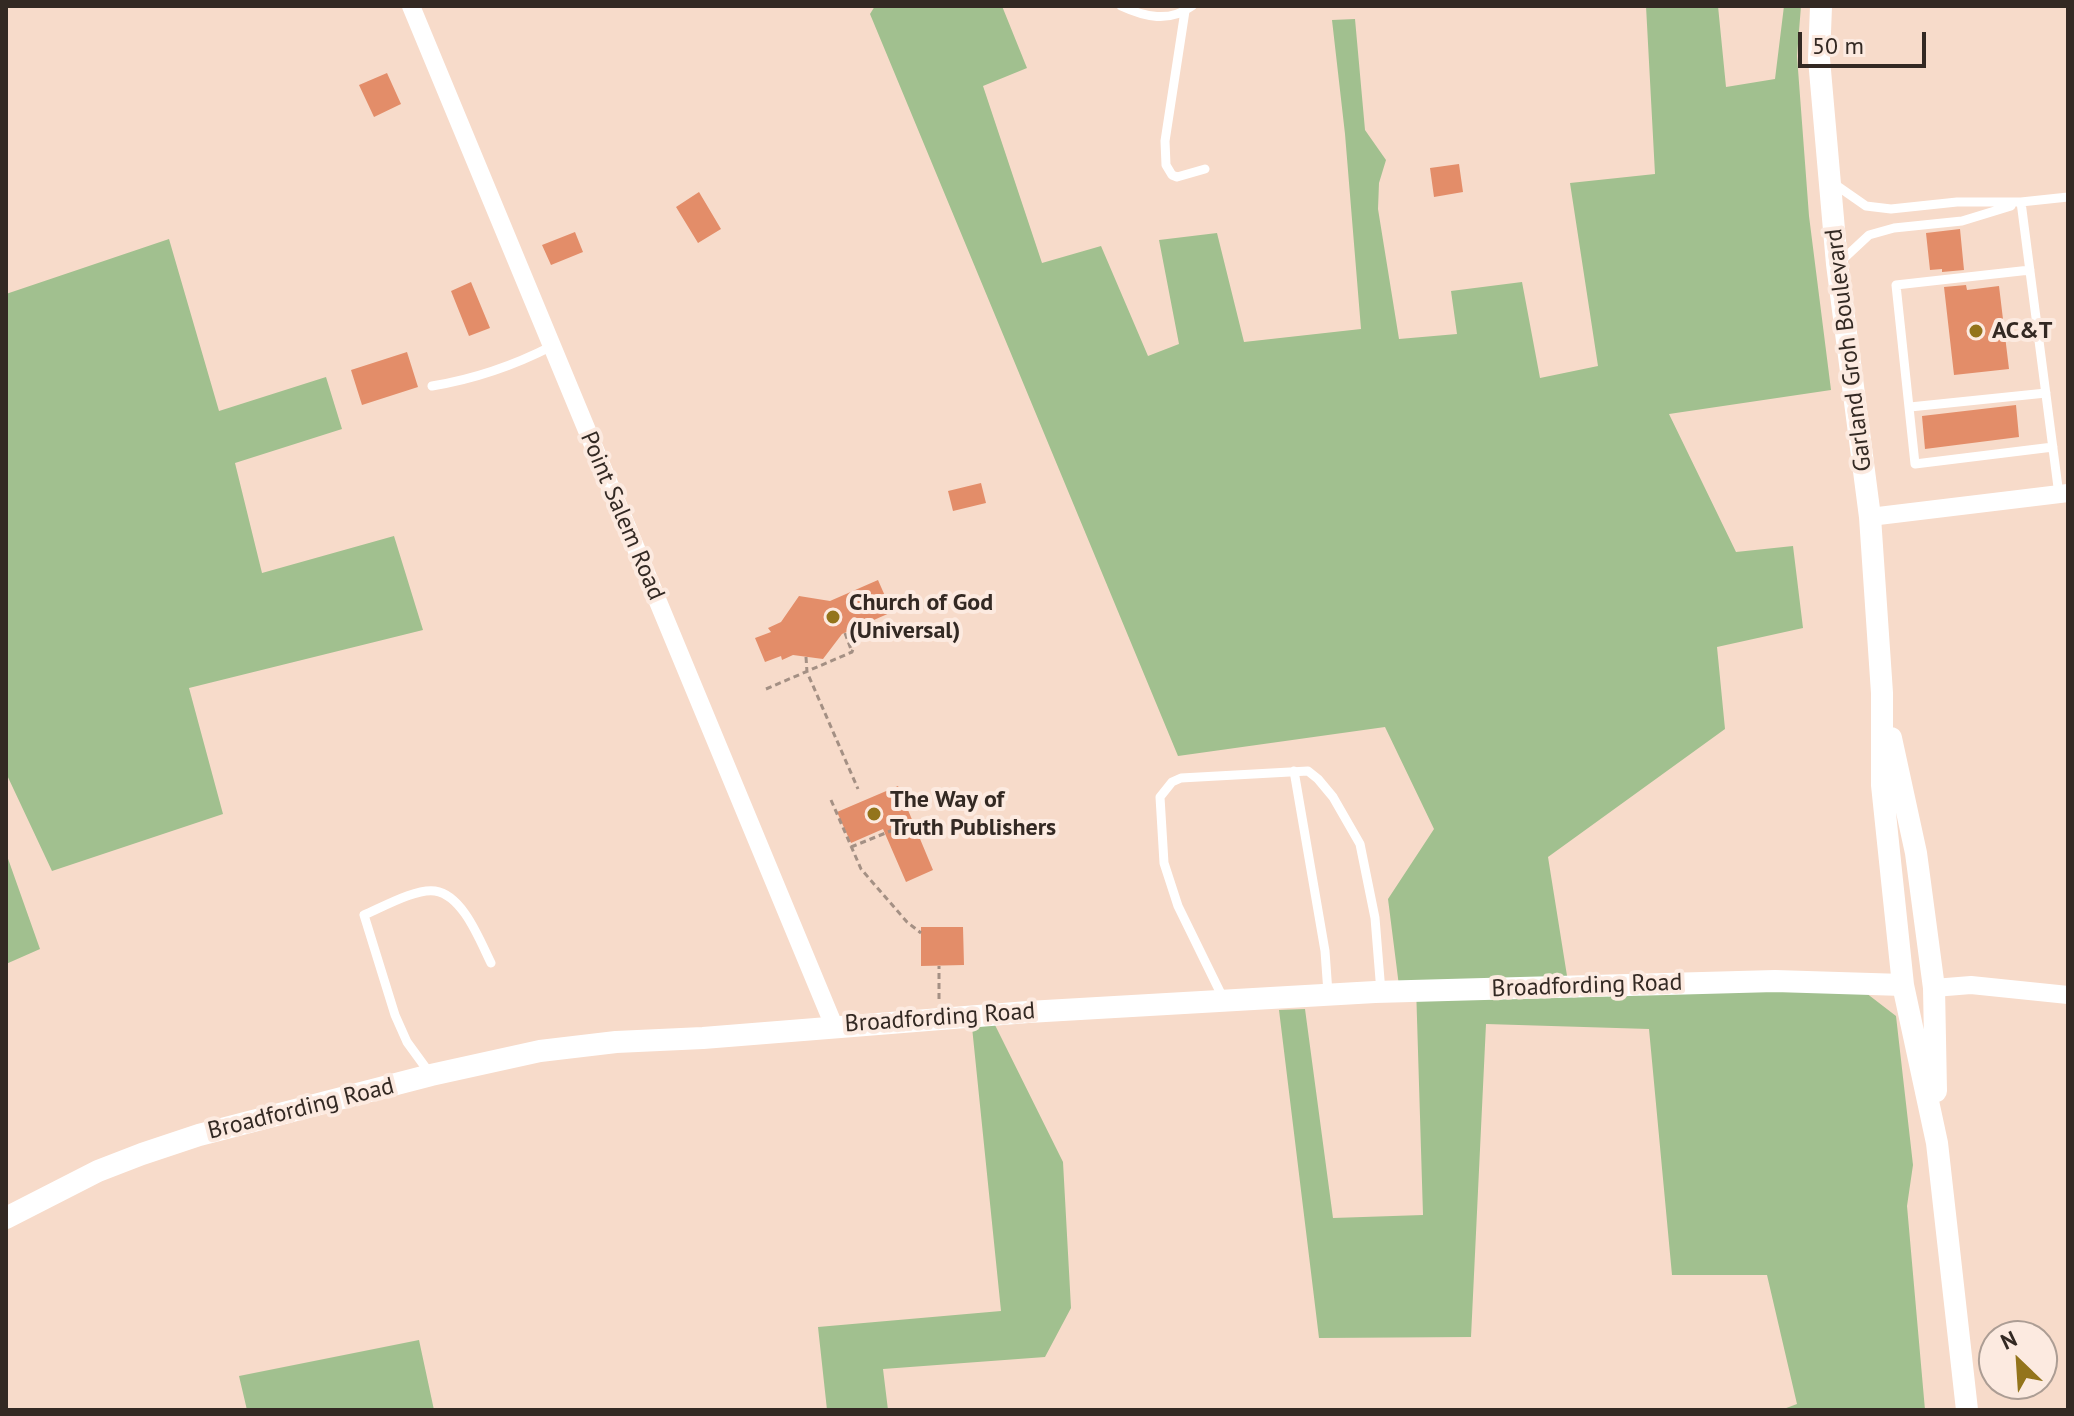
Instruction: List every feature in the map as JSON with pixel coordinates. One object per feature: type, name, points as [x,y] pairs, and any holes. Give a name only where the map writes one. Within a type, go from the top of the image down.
[{"type":"street","name":"Point Salem Road","points":[[411,6],[834,1026]]},
{"type":"street","name":"Garland Groh Boulevard","points":[[1821,6],[1819,59],[1837,264],[1870,517],[1882,693],[1882,785],[1903,985],[1937,1143]]},
{"type":"street","points":[[1870,517],[2063,494]]},
{"type":"street","name":"Garland Groh Boulevard","points":[[1882,693],[1916,853],[1934,988],[1937,1143],[1967,1410]]},
{"type":"street","points":[[1916,853],[1903,985],[1936,1076]]},
{"type":"street","name":"Broadfording Road","points":[[6,1218],[98,1171],[199,1135],[431,1075],[540,1051],[586,1045],[938,1018],[1328,994],[1775,981],[1903,985]]},
{"type":"street","points":[[1934,988],[1971,985],[2068,995]]},
{"type":"lane","points":[[1121,6],[1152,18],[1170,17],[1189,8]]},
{"type":"lane","points":[[1189,8],[1165,141],[1166,165],[1177,177],[1205,169]]},
{"type":"lane","points":[[1830,181],[1866,206],[1891,209],[1957,202],[2021,202],[2068,197]]},
{"type":"lane","points":[[1837,264],[1869,235],[1894,228],[1962,221],[2021,202]]},
{"type":"lane","points":[[2021,202],[2053,447],[2063,494]]},
{"type":"lane","points":[[2030,270],[1896,285],[1915,464],[2053,447]]},
{"type":"lane","points":[[432,386],[505,368],[552,346]]},
{"type":"lane","points":[[1910,407],[2046,393]]},
{"type":"lane","points":[[1294,771],[1325,951],[1328,994]]},
{"type":"lane","points":[[1224,1000],[1178,906],[1164,863],[1160,797],[1172,782],[1181,778],[1308,771],[1318,779],[1333,797],[1360,844],[1375,918],[1381,992]]},
{"type":"lane","points":[[431,1075],[407,1042],[395,1015],[364,915],[418,893],[433,890],[447,894],[465,913],[491,963]]},
{"type":"path","points":[[766,689],[852,652],[861,625]]},
{"type":"path","points":[[845,633],[852,652]]},
{"type":"path","points":[[806,657],[807,672],[858,789]]},
{"type":"path","points":[[831,800],[861,869],[907,922],[921,933]]},
{"type":"path","points":[[851,847],[893,830]]},
{"type":"path","points":[[938,1018],[939,966]]},
{"type":"green space","points":[[875,6],[1002,6],[1027,68],[983,86],[1042,263],[1101,246],[1148,356],[1179,344],[1159,240],[1217,233],[1244,342],[1361,329],[1332,20],[1355,19],[1365,130],[1386,160],[1379,183],[1378,209],[1399,339],[1457,334],[1451,291],[1522,282],[1540,378],[1598,366],[1570,183],[1655,174],[1646,6],[1718,6],[1726,87],[1775,79],[1784,6],[1801,6],[1797,56],[1809,216],[1831,390],[1669,414],[1736,552],[1793,546],[1803,628],[1717,647],[1725,729],[1548,857],[1568,982],[1844,976],[1896,1016],[1913,1165],[1907,1206],[1925,1410],[1781,1410],[1797,1404],[1767,1275],[1672,1275],[1649,1029],[1486,1024],[1471,1337],[1319,1338],[1279,1010],[1305,1009],[1333,1218],[1423,1215],[1416,986],[1399,986],[1388,899],[1434,829],[1385,727],[1178,756],[870,14]]},
{"type":"green space","points":[[169,239],[219,411],[326,377],[342,429],[235,463],[262,573],[394,536],[423,630],[189,688],[223,814],[52,871],[6,773],[6,294]]},
{"type":"green space","points":[[6,853],[40,949],[6,964]]},
{"type":"green space","points":[[995,1025],[1063,1162],[1071,1308],[1045,1357],[883,1369],[888,1410],[827,1410],[818,1327],[1001,1311],[972,1027]]},
{"type":"green space","points":[[419,1340],[434,1410],[247,1410],[239,1376]]},
{"type":"building","points":[[387,73],[401,104],[374,117],[359,85]]},
{"type":"building","points":[[1459,164],[1463,192],[1434,197],[1430,168]]},
{"type":"building","points":[[699,192],[721,229],[698,243],[676,207]]},
{"type":"building","points":[[1960,229],[1964,270],[1930,270],[1926,233]]},
{"type":"building","points":[[575,232],[583,252],[551,265],[542,245]]},
{"type":"building","points":[[471,282],[490,328],[469,336],[451,291]]},
{"type":"building","name":"AC&T","points":[[1966,285],[1967,290],[1999,286],[2009,369],[1954,375],[1944,287]]},
{"type":"building","points":[[407,352],[418,387],[362,405],[351,370]]},
{"type":"building","name":"AC&T","points":[[2016,405],[2019,437],[1925,449],[1922,416]]},
{"type":"building","points":[[981,483],[986,503],[953,511],[948,491]]},
{"type":"building","name":"Church of God (Universal)","points":[[878,580],[892,612],[842,634],[823,659],[793,655],[765,662],[755,638],[771,632],[768,628],[781,622],[799,596],[830,601]]},
{"type":"building","points":[[898,786],[933,870],[906,882],[883,829],[851,843],[837,812]]},
{"type":"building","points":[[921,927],[963,927],[964,965],[921,966]]},
{"type":"place","name":"AC&T","points":[[1976,331]]},
{"type":"place","name":"Church of God (Universal)","points":[[833,617]]},
{"type":"place","name":"The Way of Truth Publishers","points":[[874,814]]}]
